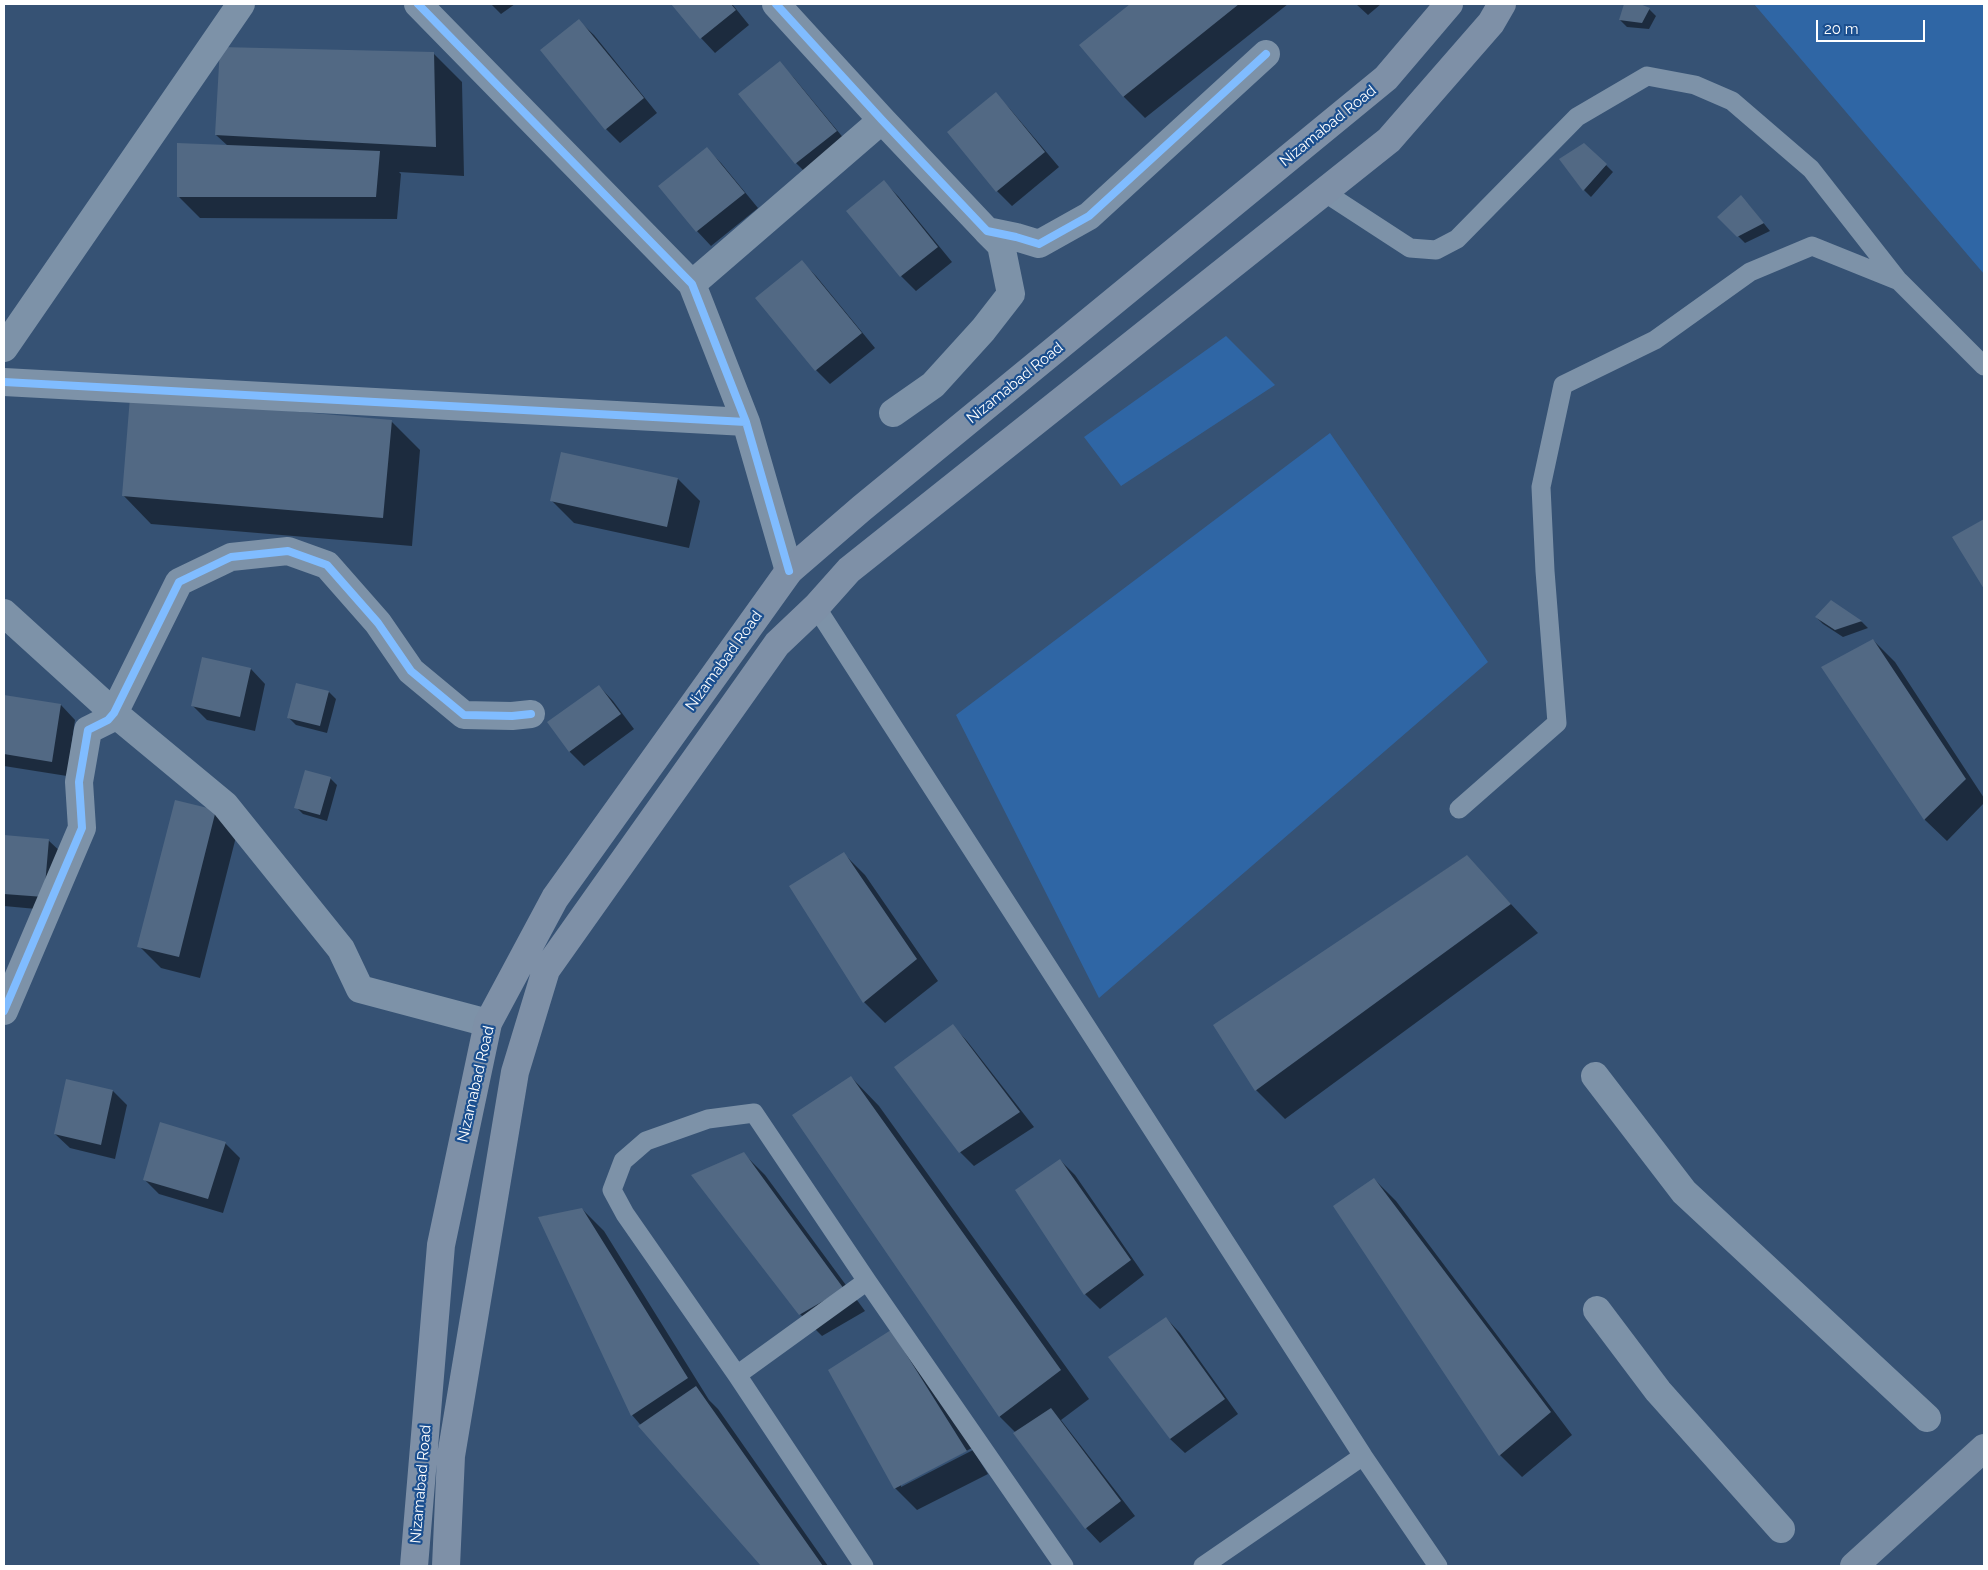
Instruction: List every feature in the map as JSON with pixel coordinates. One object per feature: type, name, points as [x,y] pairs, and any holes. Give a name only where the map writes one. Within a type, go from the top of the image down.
[{"type":"highway","name":"Nizamabad Road","points":[[414,1566],[441,1245],[488,1023],[555,898],[789,571],[870,502],[1386,78],[1450,4]]},
{"type":"highway","points":[[446,1566],[451,1456],[515,1072],[546,970],[777,644],[816,607],[849,570],[1389,140],[1491,23],[1502,4]]},
{"type":"main road","points":[[1854,1566],[1984,1448]]},
{"type":"street","points":[[4,348],[241,4]]},
{"type":"street","points":[[418,4],[692,284],[746,422],[789,571]]},
{"type":"street","points":[[776,4],[882,120],[1001,245],[1011,294],[983,330],[933,385],[893,413]]},
{"type":"street","points":[[987,231],[1039,244],[1089,216],[1266,54]]},
{"type":"street","points":[[692,284],[882,120]]},
{"type":"street","points":[[4,382],[746,422]]},
{"type":"street","points":[[4,1011],[82,828],[79,782],[88,730],[108,720],[114,713],[179,582],[231,557],[288,551],[327,565],[378,623],[411,671],[464,715],[512,716],[530,714]]},
{"type":"street","points":[[4,613],[114,713],[225,805],[341,949],[360,988],[488,1023]]},
{"type":"street","points":[[1595,1076],[1684,1192],[1927,1418]]},
{"type":"street","points":[[1597,1310],[1658,1391],[1781,1529]]},
{"type":"lane","points":[[1324,192],[1410,248],[1436,250],[1457,239],[1577,117],[1647,76],[1695,85],[1732,101],[1811,169],[1899,281],[1984,366]]},
{"type":"lane","points":[[1459,809],[1557,723],[1545,571],[1541,487],[1564,385],[1655,340],[1750,272],[1812,246],[1899,281]]},
{"type":"lane","points":[[816,607],[1364,1456],[1438,1566]]},
{"type":"lane","points":[[864,1566],[737,1375],[625,1214],[612,1190],[623,1161],[646,1141],[708,1119],[754,1113],[867,1281],[1064,1566]]},
{"type":"lane","points":[[737,1375],[867,1281]]},
{"type":"lane","points":[[1203,1566],[1364,1456]]},
{"type":"shaded area","points":[[1754,4],[1984,4],[1984,274]]},
{"type":"shaded area","points":[[1226,336],[1275,385],[1121,486],[1084,437]]},
{"type":"shaded area","points":[[1330,433],[1488,662],[1099,998],[956,715]]},
{"type":"building","points":[[671,4],[731,4],[736,10],[700,39]]},
{"type":"building","points":[[1130,4],[1239,4],[1123,97],[1079,45]]},
{"type":"building","points":[[1624,4],[1640,4],[1650,8],[1642,23],[1619,20]]},
{"type":"building","points":[[579,19],[644,98],[605,130],[540,50]]},
{"type":"building","points":[[220,47],[434,52],[436,147],[215,135]]},
{"type":"building","points":[[780,61],[837,131],[795,164],[738,94]]},
{"type":"building","points":[[996,92],[1045,152],[996,192],[947,132]]},
{"type":"building","points":[[177,143],[380,151],[376,197],[177,197]]},
{"type":"building","points":[[1584,143],[1607,164],[1583,191],[1559,159]]},
{"type":"building","points":[[707,147],[745,193],[696,232],[658,186]]},
{"type":"building","points":[[884,180],[938,247],[900,277],[846,211]]},
{"type":"building","points":[[1741,195],[1764,223],[1737,237],[1717,217]]},
{"type":"building","points":[[802,260],[862,333],[815,371],[755,298]]},
{"type":"building","points":[[130,397],[392,420],[383,518],[122,496]]},
{"type":"building","points":[[561,452],[678,478],[667,527],[550,501]]},
{"type":"building","points":[[1984,519],[1984,589],[1952,537]]},
{"type":"building","points":[[1831,600],[1862,621],[1835,630],[1815,617]]},
{"type":"building","points":[[1873,639],[1966,779],[1924,820],[1821,667]]},
{"type":"building","points":[[202,657],[251,668],[240,717],[191,706]]},
{"type":"building","points":[[296,683],[329,691],[320,726],[287,718]]},
{"type":"building","points":[[599,685],[621,714],[569,752],[547,722]]},
{"type":"building","points":[[4,695],[61,704],[52,762],[4,754]]},
{"type":"building","points":[[305,770],[331,777],[320,815],[294,808]]},
{"type":"building","points":[[175,800],[216,810],[179,957],[137,947]]},
{"type":"building","points":[[4,835],[49,839],[44,897],[4,894]]},
{"type":"building","points":[[844,852],[917,959],[863,1003],[789,886]]},
{"type":"building","points":[[1467,855],[1511,904],[1255,1091],[1213,1025]]},
{"type":"building","points":[[953,1024],[1020,1112],[959,1153],[894,1067]]},
{"type":"building","points":[[851,1076],[1061,1370],[999,1417],[792,1115]]},
{"type":"building","points":[[66,1079],[113,1090],[101,1145],[54,1134]]},
{"type":"building","points":[[160,1122],[226,1142],[208,1199],[143,1180]]},
{"type":"building","points":[[744,1152],[844,1289],[799,1315],[691,1175]]},
{"type":"building","points":[[1060,1159],[1131,1260],[1084,1295],[1015,1190]]},
{"type":"building","points":[[1374,1178],[1551,1412],[1499,1456],[1333,1206]]},
{"type":"building","points":[[582,1208],[688,1378],[631,1416],[538,1217]]},
{"type":"building","points":[[1166,1317],[1225,1399],[1170,1439],[1108,1357]]},
{"type":"building","points":[[891,1330],[967,1451],[894,1489],[828,1370]]},
{"type":"building","points":[[696,1386],[823,1566],[761,1566],[638,1426]]},
{"type":"building","points":[[1051,1408],[1121,1501],[1085,1529],[1013,1433]]},
{"type":"cycle path","points":[[418,4],[692,284],[746,422]]},
{"type":"cycle path","points":[[776,4],[987,231],[1039,244],[1089,216],[1266,54]]},
{"type":"cycle path","points":[[4,382],[746,422],[789,571]]},
{"type":"cycle path","points":[[4,1011],[82,828],[79,782],[88,730],[108,720],[114,713],[179,582],[231,557],[288,551],[327,565],[378,623],[411,671],[464,715],[512,716],[531,714]]}]
